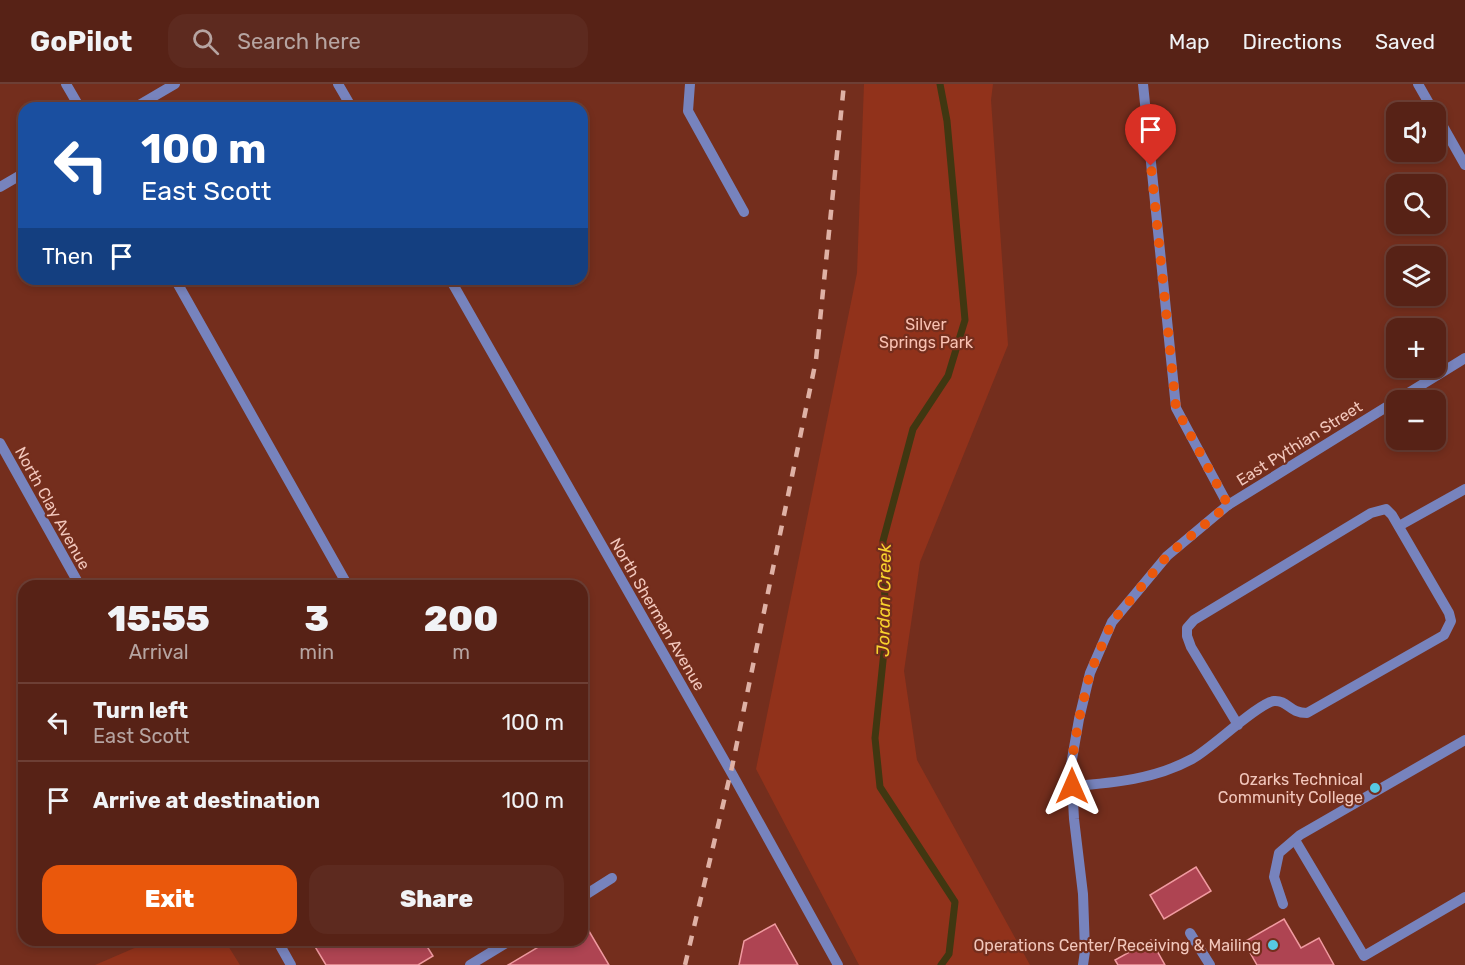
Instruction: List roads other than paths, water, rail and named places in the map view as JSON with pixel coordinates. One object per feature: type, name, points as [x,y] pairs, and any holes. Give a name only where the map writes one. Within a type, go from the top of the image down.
[{"type":"street","points":[[66,84],[76,102]]},
{"type":"street","points":[[144,102],[174,84]]},
{"type":"street","points":[[338,84],[348,102]]},
{"type":"street","points":[[1143,84],[1176,408],[1228,505]]},
{"type":"street","points":[[1418,84],[1429,102]]},
{"type":"street","points":[[688,87],[688,111],[744,212]]},
{"type":"street","points":[[1446,132],[1465,165]]},
{"type":"street","points":[[0,187],[18,176]]},
{"type":"street","points":[[178,285],[345,580]]},
{"type":"street","name":"North Sherman Avenue","points":[[453,285],[731,771],[838,965]]},
{"type":"street","name":"East Pythian Street","points":[[1414,390],[1465,358]]},
{"type":"street","name":"East Pythian Street","points":[[1083,965],[1085,951],[1083,894],[1071,765],[1090,673],[1112,622],[1167,556],[1228,505],[1386,408]]},
{"type":"street","name":"North Clay Avenue","points":[[0,443],[77,580]]},
{"type":"street","points":[[1399,526],[1465,489]]},
{"type":"street","points":[[1072,786],[1121,782],[1170,769],[1194,758],[1238,725],[1262,706],[1273,701],[1284,702],[1296,713],[1307,713],[1444,634],[1451,621],[1449,613],[1399,526],[1386,509],[1371,513],[1194,620],[1187,628],[1191,647],[1238,725]]},
{"type":"street","points":[[1283,904],[1274,876],[1279,853],[1295,840],[1465,740]]},
{"type":"street","points":[[1295,840],[1367,961],[1465,897]]},
{"type":"street","points":[[588,893],[612,878]]},
{"type":"street","points":[[1190,933],[1210,965]]},
{"type":"street","points":[[280,946],[291,965]]},
{"type":"street","points":[[470,965],[494,946]]},
{"type":"waterway","name":"Jordan Creek","points":[[940,84],[947,121],[965,320],[948,376],[913,429],[883,541],[886,632],[875,738],[880,787],[955,902],[949,954],[941,965]]},
{"type":"railway","points":[[685,965],[732,767],[816,360],[844,84]]},
{"type":"place","name":"Ozarks Technical Community College","points":[[1375,788]]},
{"type":"place","name":"Operations Center/Receiving & Mailing","points":[[1273,945]]},
{"type":"park label","name":"Silver Springs Park","points":[[926,333]]}]
